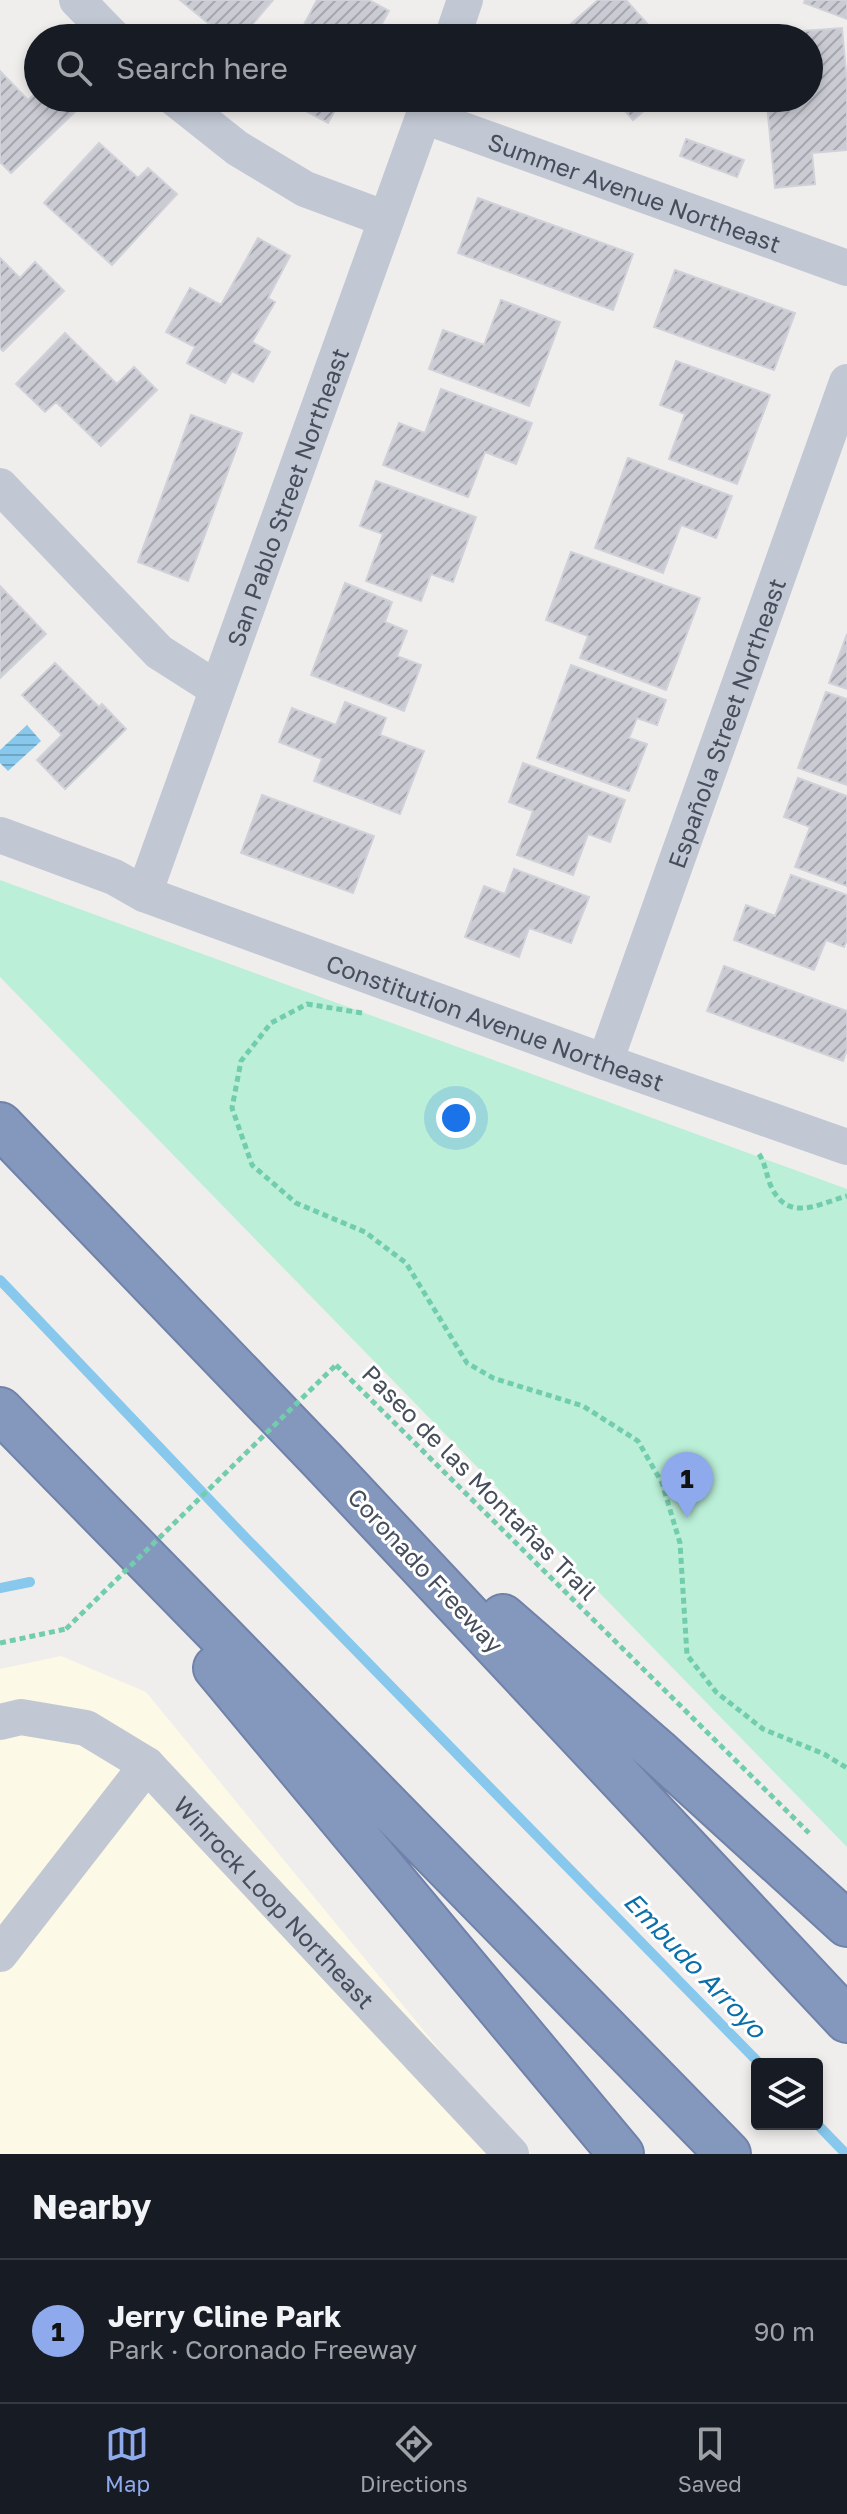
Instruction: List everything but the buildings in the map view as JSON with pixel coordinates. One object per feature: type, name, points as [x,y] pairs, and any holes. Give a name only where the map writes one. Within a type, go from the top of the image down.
[{"type":"highway","name":"Coronado Freeway","points":[[0,1125],[324,1462],[847,2020]]},
{"type":"highway","points":[[8,1418],[621,2154]]},
{"type":"highway","points":[[8,1418],[728,2154]]},
{"type":"highway","points":[[324,1462],[657,1751],[847,1924]]},
{"type":"street","points":[[77,0],[100,24]]},
{"type":"street","points":[[457,24],[465,0]]},
{"type":"street","points":[[192,112],[237,148],[305,189],[386,219]]},
{"type":"street","name":"San Pablo Street Northeast","points":[[144,894],[425,112]]},
{"type":"street","name":"Summer Avenue Northeast","points":[[440,112],[847,268]]},
{"type":"street","name":"Española Street Northeast","points":[[605,1062],[847,382]]},
{"type":"street","points":[[0,486],[159,652],[217,689]]},
{"type":"street","name":"Constitution Avenue Northeast","points":[[0,835],[114,877],[144,894],[847,1147]]},
{"type":"street","name":"Winrock Loop Northeast","points":[[0,1722],[21,1717],[86,1728],[147,1765],[511,2154]]},
{"type":"street","points":[[0,1954],[147,1765]]},
{"type":"path","points":[[363,1013],[307,1004],[271,1023],[241,1061],[232,1108],[252,1165],[296,1203],[365,1232],[406,1263],[467,1363],[493,1378],[583,1406],[638,1441],[662,1483],[680,1543],[687,1655],[716,1692],[763,1729],[824,1754],[847,1768]]},
{"type":"path","points":[[756,1150],[763,1161],[770,1185],[781,1200],[793,1207],[812,1209],[847,1196]]},
{"type":"path","name":"Paseo de las Montañas Trail","points":[[0,1643],[66,1629],[336,1365],[813,1836]]},
{"type":"shaded area","points":[[61,1656],[146,1692],[525,2154],[0,2154],[0,1669]]},
{"type":"green space","points":[[0,880],[847,1189],[847,1847],[0,977]]},
{"type":"water","points":[[27,725],[41,741],[8,771],[0,763],[0,750]]},
{"type":"waterway","points":[[0,1280],[243,1535],[754,2058]]},
{"type":"waterway","name":"Embudo Arroyo","points":[[0,1588],[30,1582]]},
{"type":"waterway","name":"Embudo Arroyo","points":[[823,2130],[846,2154]]},
{"type":"place","name":"Jerry Cline Park","points":[[687,1518]]}]
